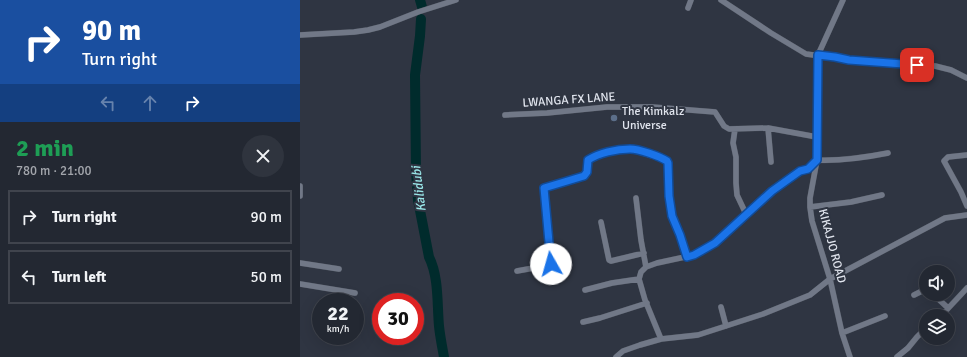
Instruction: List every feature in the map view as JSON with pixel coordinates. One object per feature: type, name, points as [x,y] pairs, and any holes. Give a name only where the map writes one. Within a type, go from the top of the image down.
[{"type":"street","points":[[300,35],[368,30],[456,0]]},
{"type":"street","points":[[688,8],[691,0]]},
{"type":"street","points":[[721,0],[788,44],[797,47],[806,54],[849,60],[935,66],[951,70],[967,78]]},
{"type":"street","name":"KIKAJJO ROAD","points":[[843,0],[818,55],[817,160],[810,198],[810,207],[812,221],[830,279],[842,333],[850,357]]},
{"type":"street","name":"LWANGA FX LANE","points":[[505,115],[606,107],[652,107],[715,112],[724,126],[729,129],[735,129]]},
{"type":"street","points":[[746,214],[737,195],[736,157],[733,143],[735,129],[768,128],[817,137]]},
{"type":"street","points":[[768,128],[771,162]]},
{"type":"street","points":[[517,271],[549,266],[551,264],[544,188],[584,176],[587,172],[588,160],[595,158],[599,154],[630,149],[663,159],[668,163],[669,196],[672,216],[687,257]]},
{"type":"street","points":[[661,339],[646,303],[639,279],[641,272],[646,267],[657,263],[694,255],[715,243],[772,191],[800,171],[808,169],[817,160],[844,160],[888,153]]},
{"type":"street","points":[[967,155],[948,157],[944,161],[967,206]]},
{"type":"street","points":[[300,186],[300,196]]},
{"type":"street","points":[[810,207],[851,202],[882,194]]},
{"type":"street","points":[[636,198],[646,267]]},
{"type":"street","points":[[616,357],[623,351],[661,339],[698,336],[762,314],[810,294],[830,279],[945,218],[967,215]]},
{"type":"street","points":[[601,222],[609,260],[644,253]]},
{"type":"street","points":[[300,263],[339,269]]},
{"type":"street","points":[[585,290],[612,283],[639,279]]},
{"type":"street","points":[[300,284],[355,293]]},
{"type":"street","points":[[940,301],[948,308],[967,288]]},
{"type":"street","points":[[914,295],[919,292]]},
{"type":"street","points":[[583,322],[646,303]]},
{"type":"street","points":[[721,307],[726,326]]},
{"type":"street","points":[[842,333],[885,316]]},
{"type":"street","points":[[897,357],[908,348],[919,335]]},
{"type":"waterway","name":"Kalidubi","points":[[420,0],[422,7]]},
{"type":"waterway","name":"Kalidubi","points":[[421,19],[415,75],[416,172],[418,200],[429,257],[436,282],[440,337],[444,357]]},
{"type":"place","name":"The Kimkalz Universe","points":[[614,118]]},
{"type":"route","points":[[551,264],[544,188],[546,186],[584,176],[587,174],[587,162],[590,158],[595,158],[602,153],[630,149],[667,161],[672,216],[687,257],[694,255],[715,243],[772,191],[800,171],[808,169],[817,160],[818,55],[865,62],[886,62],[917,65]]}]
